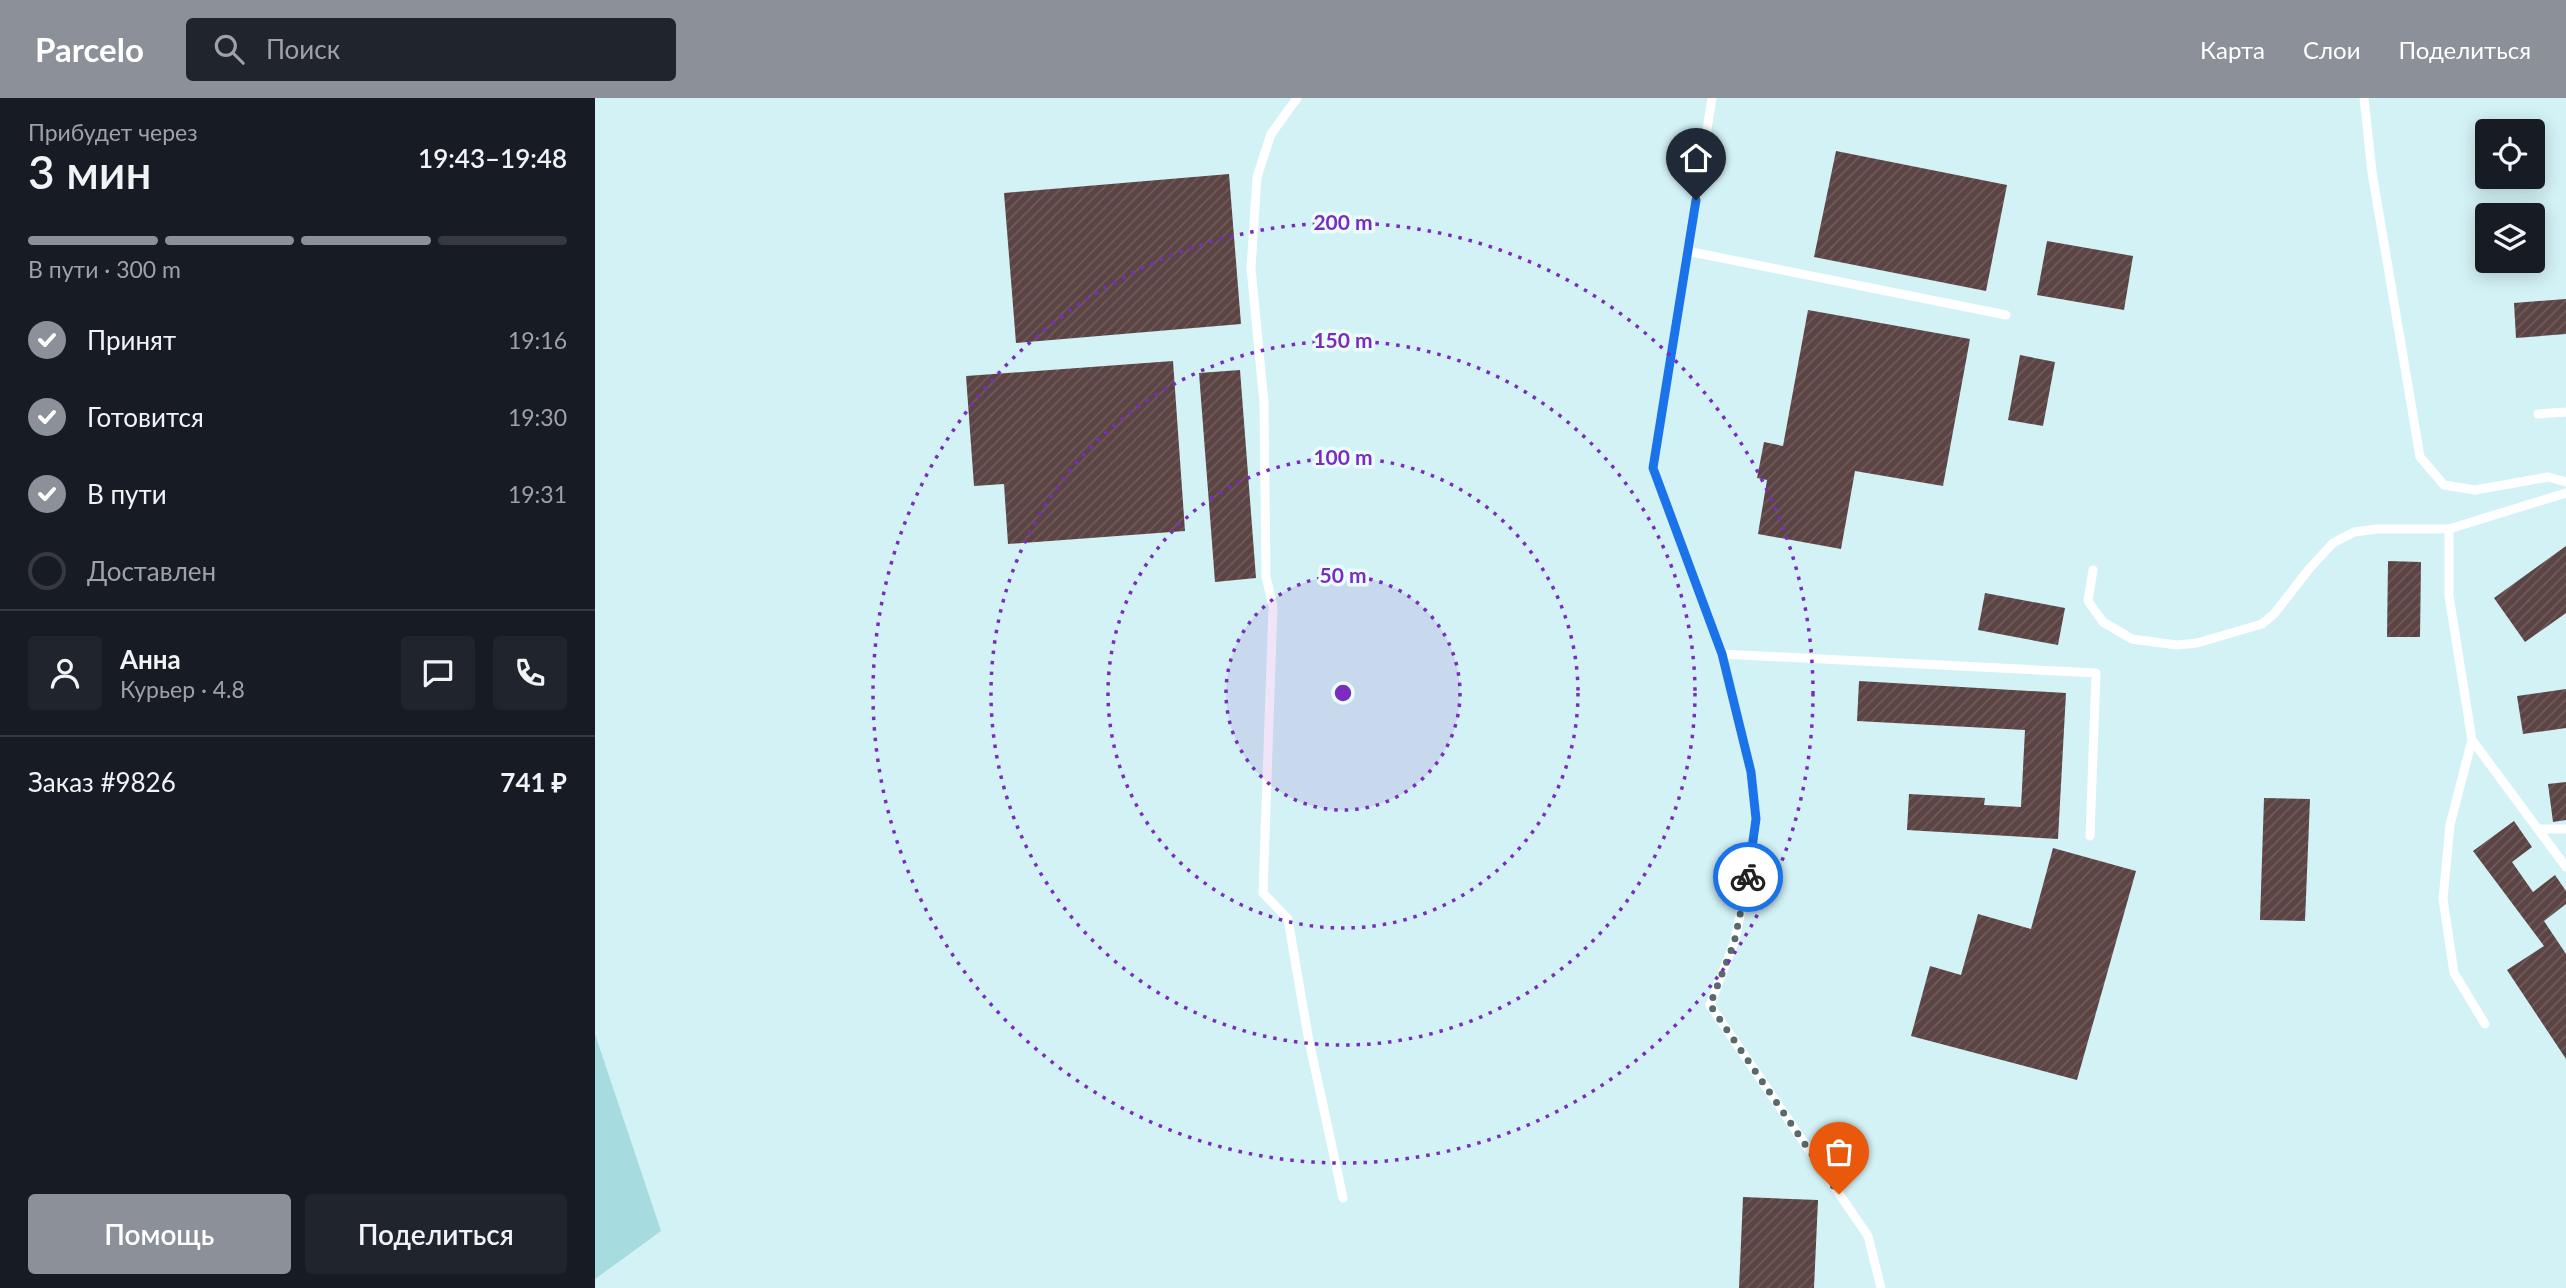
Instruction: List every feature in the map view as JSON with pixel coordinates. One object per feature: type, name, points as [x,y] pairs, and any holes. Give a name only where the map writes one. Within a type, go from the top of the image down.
[{"type":"lane","points":[[1297,98],[1271,134],[1257,177],[1251,268],[1264,402],[1266,577],[1273,606],[1263,893],[1288,919],[1308,1036],[1343,1198]]},
{"type":"lane","points":[[1713,98],[1653,468],[1722,654],[1751,772],[1756,819],[1750,871],[1734,943],[1710,1005],[1868,1237],[1881,1288]]},
{"type":"lane","points":[[2364,98],[2372,172],[2420,457],[2444,485],[2475,490],[2548,477],[2566,482]]},
{"type":"lane","points":[[1687,251],[2006,315]]},
{"type":"lane","points":[[2538,414],[2566,412]]},
{"type":"lane","points":[[2093,570],[2088,601],[2103,622],[2132,639],[2177,645],[2197,643],[2262,624],[2274,614],[2333,543],[2354,532],[2378,529],[2449,529],[2566,493]]},
{"type":"lane","points":[[2449,529],[2449,596],[2472,740],[2451,825],[2443,899],[2454,973],[2485,1024]]},
{"type":"lane","points":[[1722,654],[2096,673],[2090,836]]},
{"type":"lane","points":[[2472,740],[2566,867]]},
{"type":"lane","points":[[2538,829],[2566,829]]},
{"type":"shaded area","points":[[595,1034],[661,1231],[595,1279]]},
{"type":"building","points":[[1836,151],[2007,185],[1986,291],[1814,257]]},
{"type":"building","points":[[1229,174],[1241,324],[1016,343],[1004,193]]},
{"type":"building","points":[[2047,241],[2133,256],[2124,310],[2037,295]]},
{"type":"building","points":[[2566,299],[2566,334],[2516,338],[2514,303]]},
{"type":"building","points":[[1808,310],[1970,339],[1943,486],[1855,471],[1841,549],[1758,534],[1767,480],[1757,478],[1764,442],[1783,446]]},
{"type":"building","points":[[2020,355],[2055,362],[2043,426],[2008,420]]},
{"type":"building","points":[[1173,361],[1185,531],[1008,544],[1004,484],[974,486],[966,376]]},
{"type":"building","points":[[1240,370],[1256,578],[1215,582],[1199,373]]},
{"type":"building","points":[[2566,546],[2566,613],[2525,642],[2494,598]]},
{"type":"building","points":[[2388,561],[2421,562],[2420,637],[2387,637]]},
{"type":"building","points":[[1985,593],[2065,608],[2058,645],[1978,630]]},
{"type":"building","points":[[1859,681],[2066,693],[2058,839],[1907,830],[1909,794],[1985,798],[1984,805],[2021,807],[2025,730],[1857,721]]},
{"type":"building","points":[[2566,689],[2566,728],[2523,734],[2517,696]]},
{"type":"building","points":[[2566,782],[2566,820],[2553,822],[2548,784]]},
{"type":"building","points":[[2264,798],[2310,799],[2305,921],[2260,920]]},
{"type":"building","points":[[2514,821],[2532,847],[2512,862],[2533,892],[2555,875],[2566,891],[2566,904],[2544,921],[2566,954],[2566,1059],[2507,970],[2544,946],[2473,851]]},
{"type":"building","points":[[2053,848],[2136,871],[2077,1080],[1911,1036],[1930,966],[1961,975],[1978,914],[2031,929]]},
{"type":"building","points":[[1743,1197],[1818,1200],[1814,1288],[1739,1288]]},
{"type":"way so far","points":[[1748,877],[1734,943],[1710,1005],[1839,1194]]},
{"type":"route","points":[[1696,200],[1653,468],[1722,654],[1751,772],[1756,819],[1748,877]]}]
